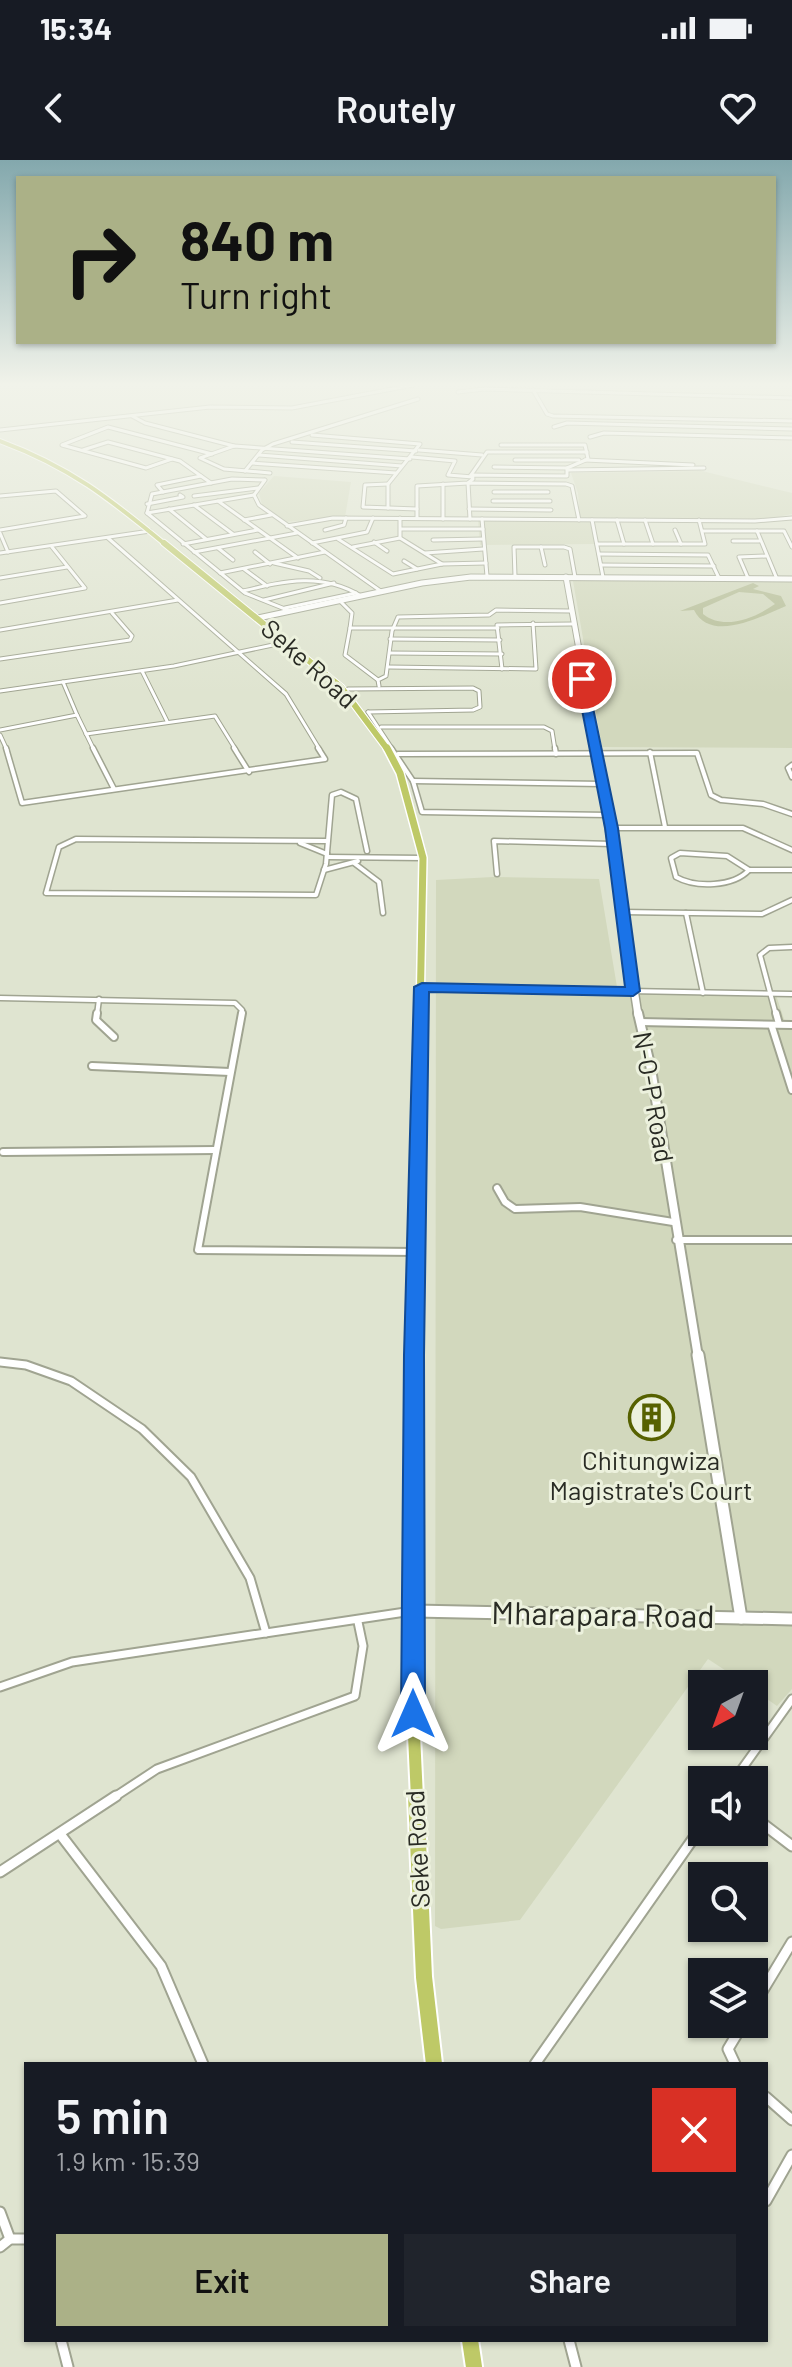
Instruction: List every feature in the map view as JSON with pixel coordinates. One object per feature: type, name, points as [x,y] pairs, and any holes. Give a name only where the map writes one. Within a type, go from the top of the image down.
[{"type":"main road","name":"Seke Road","points":[[95,488],[341,687],[386,745],[408,796],[423,858],[413,1714],[424,1977],[434,2062]]},
{"type":"main road","points":[[470,2342],[474,2367]]},
{"type":"street","points":[[160,488],[163,492]]},
{"type":"street","points":[[203,503],[184,488],[150,496],[147,513],[243,591],[264,600],[288,609],[358,595]]},
{"type":"street","points":[[254,495],[258,488]]},
{"type":"street","points":[[194,496],[258,488]]},
{"type":"street","points":[[365,488],[362,507],[417,509]]},
{"type":"street","points":[[388,488],[388,508]]},
{"type":"street","points":[[416,488],[417,518]]},
{"type":"street","points":[[443,488],[443,519]]},
{"type":"street","points":[[468,488],[470,519]]},
{"type":"street","points":[[547,488],[553,519]]},
{"type":"street","points":[[572,488],[579,520]]},
{"type":"street","points":[[0,496],[56,491],[85,516],[0,531],[8,552]]},
{"type":"street","points":[[494,492],[548,492]]},
{"type":"street","points":[[147,504],[183,497],[180,495]]},
{"type":"street","points":[[147,513],[254,495]]},
{"type":"street","points":[[254,495],[271,515],[382,592]]},
{"type":"street","points":[[218,501],[298,558]]},
{"type":"street","points":[[493,501],[550,501]]},
{"type":"street","points":[[194,505],[233,534]]},
{"type":"street","points":[[169,509],[206,539]]},
{"type":"street","points":[[469,509],[551,510]]},
{"type":"street","points":[[244,520],[271,515]]},
{"type":"street","points":[[287,526],[346,518],[792,518]]},
{"type":"street","points":[[325,530],[344,525],[346,518]]},
{"type":"street","points":[[312,543],[370,530],[373,518]]},
{"type":"street","points":[[400,518],[400,538]]},
{"type":"street","points":[[482,519],[487,576]]},
{"type":"street","points":[[592,520],[603,577]]},
{"type":"street","points":[[617,520],[624,544]]},
{"type":"street","points":[[645,520],[653,544]]},
{"type":"street","points":[[597,544],[707,544],[699,520]]},
{"type":"street","points":[[772,520],[784,531],[792,547]]},
{"type":"street","points":[[401,529],[483,529]]},
{"type":"street","points":[[183,544],[258,530]]},
{"type":"street","points":[[675,530],[681,544]]},
{"type":"street","points":[[0,553],[150,531]]},
{"type":"street","points":[[703,531],[784,531]]},
{"type":"street","points":[[757,531],[777,579]]},
{"type":"street","points":[[194,552],[297,533]]},
{"type":"street","points":[[77,715],[0,732],[12,762],[22,803],[320,762],[326,757],[286,694],[108,538]]},
{"type":"street","points":[[352,547],[400,538],[442,564]]},
{"type":"street","points":[[338,539],[391,573],[442,564],[486,563]]},
{"type":"street","points":[[433,540],[483,539]]},
{"type":"street","points":[[733,541],[759,541]]},
{"type":"street","points":[[374,542],[387,551]]},
{"type":"street","points":[[0,603],[85,588],[52,547]]},
{"type":"street","points":[[515,576],[514,547],[541,547],[569,548],[575,577]]},
{"type":"street","points":[[541,547],[545,565]]},
{"type":"street","points":[[218,548],[233,560]]},
{"type":"street","points":[[425,553],[454,548],[483,549]]},
{"type":"street","points":[[454,548],[456,563]]},
{"type":"street","points":[[255,552],[284,569],[309,569],[320,578]]},
{"type":"street","points":[[209,580],[221,574],[325,552]]},
{"type":"street","points":[[599,554],[708,555],[719,578]]},
{"type":"street","points":[[748,578],[739,557],[766,556]]},
{"type":"street","points":[[404,561],[417,569]]},
{"type":"street","points":[[195,568],[209,565]]},
{"type":"street","points":[[601,565],[714,566]]},
{"type":"street","points":[[0,578],[67,567]]},
{"type":"street","points":[[244,569],[267,586]]},
{"type":"street","points":[[258,618],[358,595],[442,580],[487,576],[792,579]]},
{"type":"street","name":"N-O-P Road","points":[[566,577],[611,828],[633,991],[651,1069],[673,1222],[741,1618]]},
{"type":"street","points":[[243,591],[320,578],[336,582],[358,595]]},
{"type":"street","points":[[264,600],[336,582]]},
{"type":"street","points":[[0,630],[179,600]]},
{"type":"street","points":[[340,601],[352,613],[345,655],[378,680],[379,686]]},
{"type":"street","points":[[518,601],[518,610]]},
{"type":"street","points":[[544,601],[546,610]]},
{"type":"street","points":[[378,680],[386,676],[391,628],[400,617],[489,615],[496,610],[570,611]]},
{"type":"street","points":[[0,659],[130,640],[132,636],[112,613]]},
{"type":"street","points":[[502,669],[498,628],[502,622],[572,624]]},
{"type":"street","points":[[389,667],[536,669],[533,623]]},
{"type":"street","points":[[350,628],[498,628]]},
{"type":"street","points":[[390,639],[500,640]]},
{"type":"street","points":[[0,691],[142,671],[287,642]]},
{"type":"street","points":[[390,653],[502,654]]},
{"type":"street","points":[[517,669],[518,679]]},
{"type":"street","points":[[142,671],[167,721]]},
{"type":"street","points":[[63,682],[114,789]]},
{"type":"street","points":[[348,689],[379,686],[473,688],[479,691],[480,707],[368,712],[381,727],[413,781],[422,812],[608,815]]},
{"type":"street","points":[[86,734],[215,716],[249,772]]},
{"type":"street","points":[[381,727],[549,728],[556,754]]},
{"type":"street","points":[[650,752],[665,827]]},
{"type":"street","points":[[398,754],[697,753],[711,795],[721,800],[768,805],[792,814]]},
{"type":"street","points":[[792,765],[788,768],[792,777]]},
{"type":"street","points":[[413,781],[602,784]]},
{"type":"street","points":[[326,841],[70,840],[59,847],[46,893],[312,895],[321,892],[332,795],[346,792],[356,799],[366,854]]},
{"type":"street","points":[[611,828],[743,828],[792,850]]},
{"type":"street","points":[[297,841],[327,855],[423,858]]},
{"type":"street","points":[[497,874],[494,841],[612,844]]},
{"type":"street","points":[[749,870],[743,878],[731,882],[683,881],[676,877],[671,858],[680,853],[724,856],[740,861],[749,870],[792,870]]},
{"type":"street","points":[[324,870],[354,863],[366,854]]},
{"type":"street","points":[[354,863],[380,881],[385,898],[383,913]]},
{"type":"street","points":[[622,912],[768,913],[792,900]]},
{"type":"street","points":[[686,913],[703,993]]},
{"type":"street","points":[[792,947],[761,952],[792,1090]]},
{"type":"street","points":[[422,987],[792,994]]},
{"type":"street","points":[[0,998],[235,1003],[242,1010],[198,1250],[417,1252]]},
{"type":"street","points":[[99,999],[96,1020],[114,1037]]},
{"type":"street","points":[[640,1022],[792,1025]]},
{"type":"street","points":[[92,1066],[230,1072]]},
{"type":"street","points":[[3,1152],[216,1150]]},
{"type":"street","points":[[497,1188],[505,1202],[515,1209],[580,1207],[673,1222]]},
{"type":"street","points":[[676,1240],[792,1240]]},
{"type":"street","points":[[0,1362],[26,1365],[71,1381],[142,1429],[191,1477],[250,1578],[266,1633]]},
{"type":"street","points":[[0,1687],[72,1662],[358,1622],[415,1611]]},
{"type":"street","name":"Mharapara Road","points":[[415,1611],[792,1619]]},
{"type":"street","points":[[0,1872],[157,1769],[355,1696],[363,1646],[358,1622]]},
{"type":"street","points":[[744,1766],[792,1699]]},
{"type":"street","points":[[768,1828],[792,1846]]},
{"type":"street","points":[[60,1834],[161,1966],[202,2062]]},
{"type":"street","points":[[536,2062],[688,1846]]},
{"type":"street","points":[[768,1982],[792,1942]]},
{"type":"street","points":[[734,2062],[728,2049],[735,2038]]},
{"type":"street","points":[[768,2099],[792,2120]]},
{"type":"street","points":[[768,2197],[792,2155]]},
{"type":"street","points":[[0,2212],[10,2239]]},
{"type":"street","points":[[0,2247],[10,2239],[24,2239]]},
{"type":"street","points":[[62,2342],[68,2367]]},
{"type":"street","points":[[570,2342],[576,2367]]},
{"type":"shaded area","points":[[263,488],[350,488],[345,517],[285,522],[262,505],[259,493]]},
{"type":"shaded area","points":[[576,488],[772,488],[792,493],[792,514],[759,521],[580,520]]},
{"type":"shaded area","points":[[478,520],[590,521],[596,544],[480,545]]},
{"type":"shaded area","points":[[573,581],[792,581],[792,748],[602,747]]},
{"type":"shaded area","points":[[753,583],[759,586],[753,589],[781,596],[786,606],[751,621],[724,626],[702,620],[694,610],[680,611]],"holes":[[[739,592],[763,594],[775,604],[749,618],[720,622],[703,614],[703,608]]]},
{"type":"shaded area","points":[[493,877],[599,879],[617,987],[775,992],[787,1028],[792,1029],[792,1689],[777,1706],[768,1700],[768,1670],[725,1670],[708,1659],[700,1670],[688,1670],[688,1687],[520,1920],[441,1929],[435,1926],[436,880]]},
{"type":"place","name":"Chitungwiza Magistrate's Court","points":[[651,1418]]},
{"type":"route","points":[[413,1714],[414,1355],[422,987],[633,991],[611,828],[582,679]]}]
